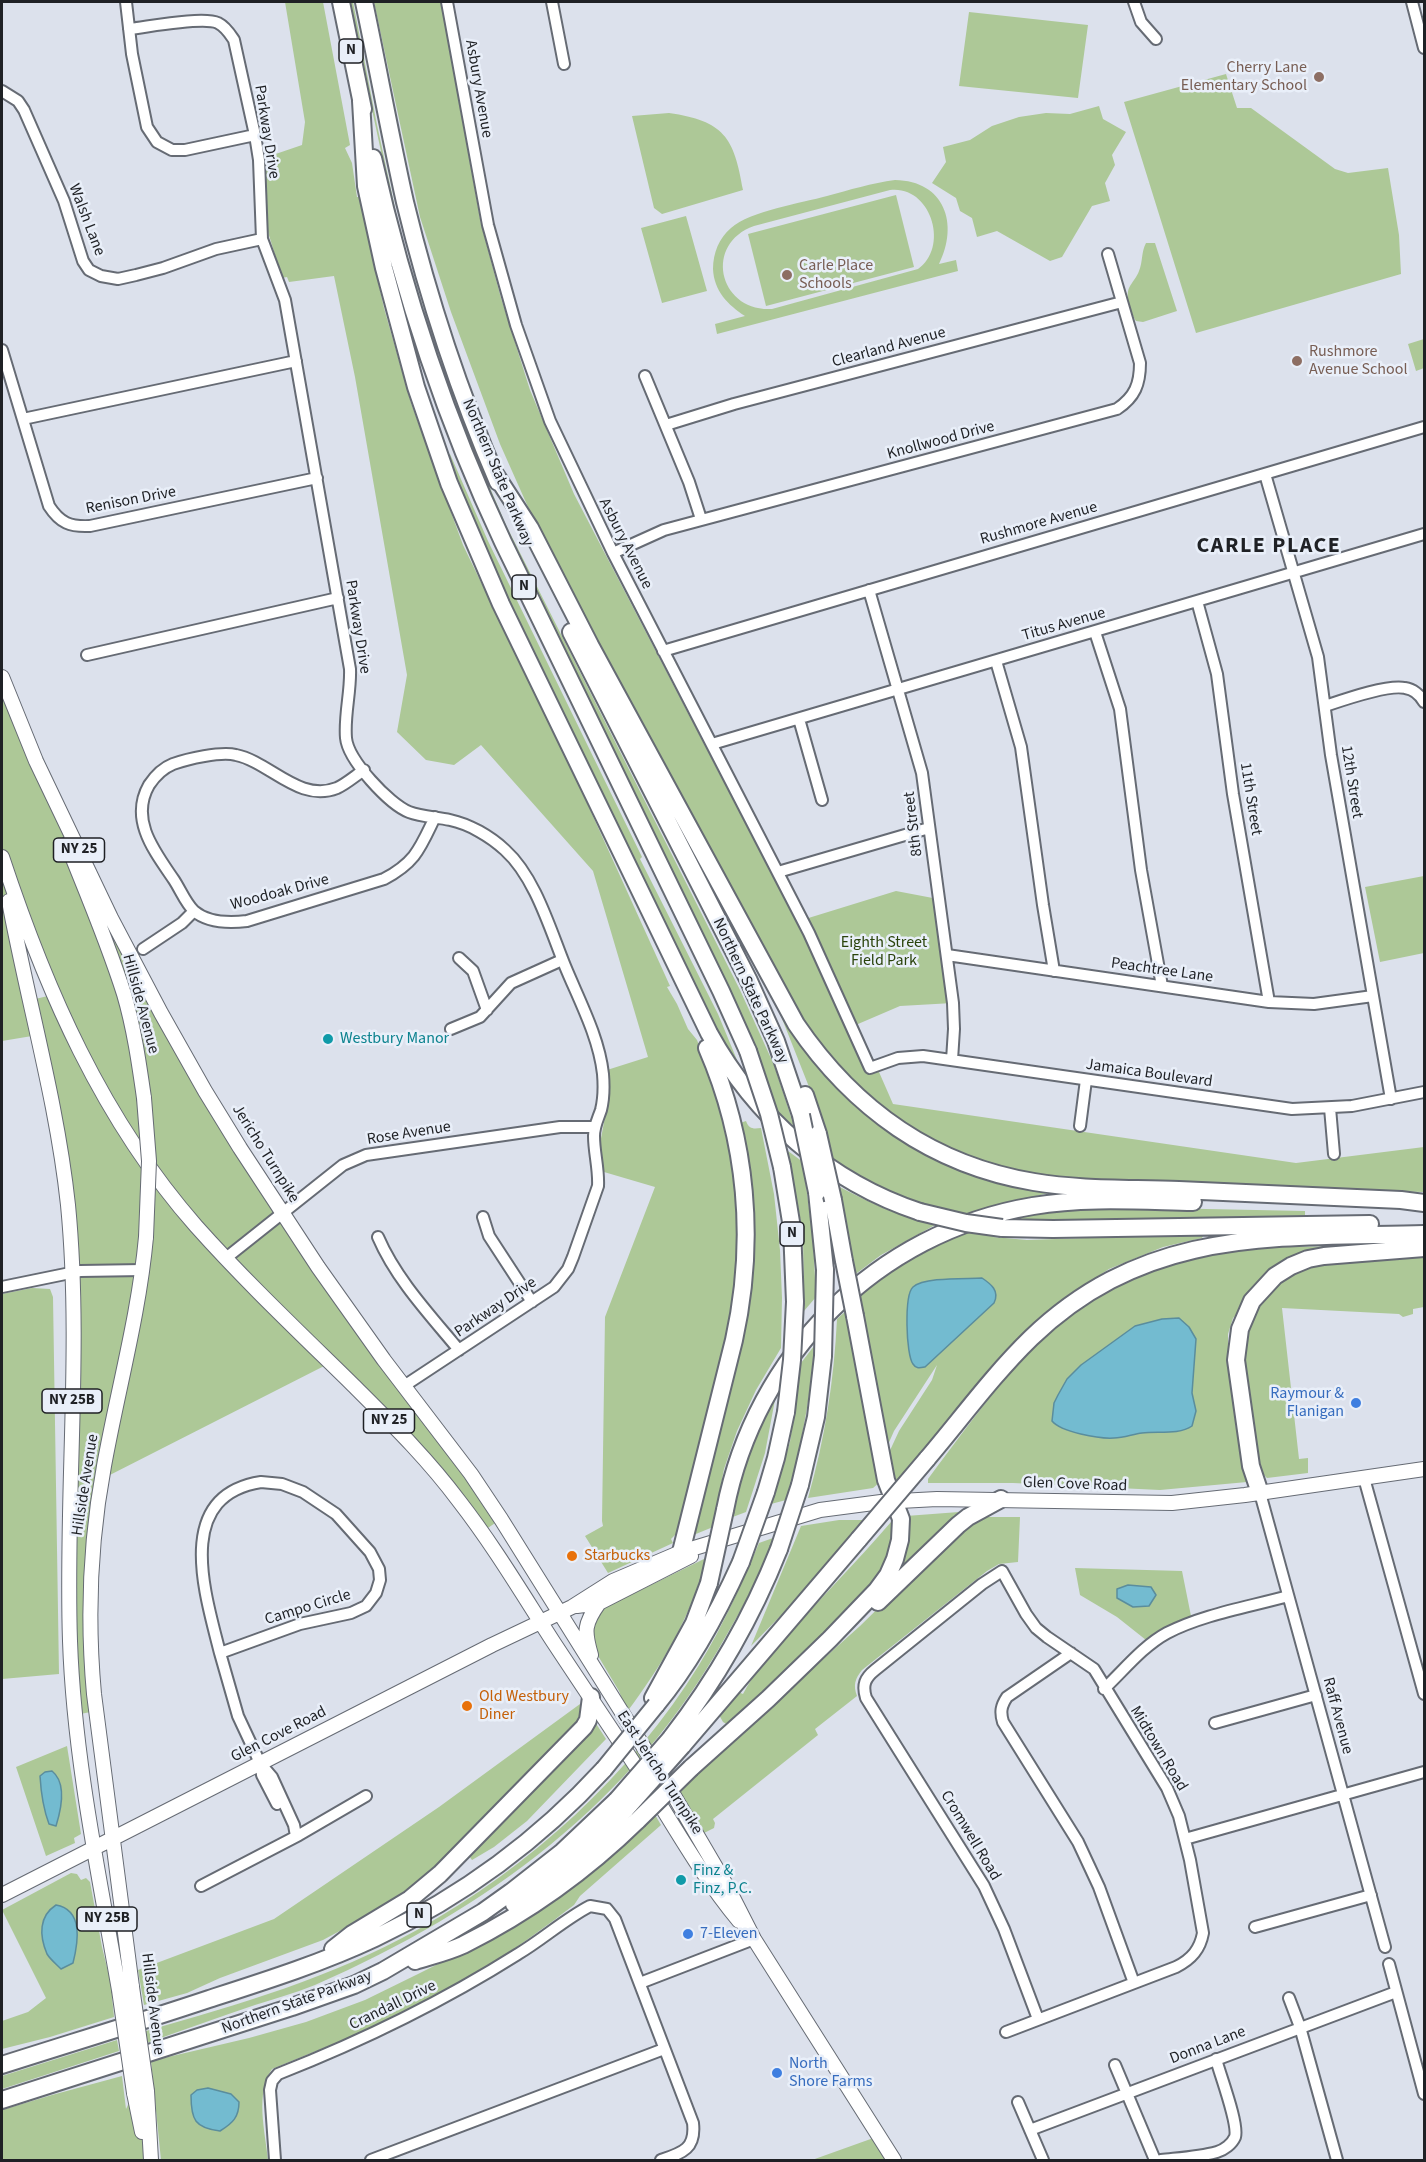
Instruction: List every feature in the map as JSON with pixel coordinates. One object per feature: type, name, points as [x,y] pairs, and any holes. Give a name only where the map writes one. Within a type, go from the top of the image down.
[{"type":"highway","name":"Northern State Parkway","points":[[2,2065],[314,1964],[395,1928],[462,1889],[516,1851],[567,1807],[604,1769],[633,1735],[654,1703],[679,1676],[702,1641],[741,1562],[766,1492],[786,1412],[795,1302],[792,1228],[782,1167],[769,1114],[748,1051],[721,991],[502,542],[467,462],[440,391],[409,297],[382,202],[341,2]]},
{"type":"highway","name":"Northern State Parkway","points":[[364,2],[398,170],[422,266],[460,386],[495,474],[537,565],[749,981],[776,1041],[801,1115],[817,1192],[825,1270],[823,1356],[814,1425],[800,1485],[779,1549],[762,1590],[677,1742]]},
{"type":"highway","points":[[361,101],[366,186],[398,326],[437,450],[461,513],[491,583],[710,1033],[736,1078],[784,1131],[834,1172],[880,1197],[920,1212],[966,1223],[1002,1228],[1053,1229],[1425,1223]]},
{"type":"highway","points":[[495,474],[531,528],[585,635],[796,1024],[832,1072],[872,1109],[914,1138],[953,1158],[998,1174],[1036,1182],[1079,1186],[1401,1200],[1425,1204]]},
{"type":"highway","points":[[639,887],[656,942],[701,1034],[725,1095],[739,1153],[746,1208],[746,1262],[740,1310],[681,1552]]},
{"type":"highway","points":[[627,1810],[691,1768],[768,1699],[830,1639],[877,1590],[891,1567],[901,1532],[901,1519],[886,1480],[833,1200],[818,1134],[806,1096],[776,1041]]},
{"type":"highway","points":[[654,1703],[691,1629],[709,1583],[735,1468],[747,1434],[774,1381],[796,1349],[828,1311],[855,1287],[895,1258],[935,1236],[999,1213],[1065,1202],[1131,1201],[1401,1207],[1425,1204]]},
{"type":"highway","points":[[383,1971],[461,1946],[512,1917],[575,1875],[609,1847],[627,1810],[677,1742],[859,1539],[1006,1364],[1036,1334],[1082,1297],[1141,1265],[1190,1250],[1238,1240],[1425,1234]]},
{"type":"highway","points":[[1260,1493],[1251,1466],[1236,1359],[1240,1329],[1252,1301],[1275,1276],[1308,1259],[1425,1248]]},
{"type":"highway","points":[[830,1639],[866,1614],[963,1520],[1001,1500]]},
{"type":"highway","points":[[314,1964],[352,1934],[410,1899],[454,1861],[584,1727],[588,1720],[591,1697]]},
{"type":"highway","name":"Northern State Parkway","points":[[2,2100],[292,2007],[383,1971],[483,1912],[562,1852],[627,1810]]},
{"type":"main road","name":"Jericho Turnpike","points":[[2,677],[36,761],[111,918],[205,1091],[324,1276],[479,1486],[566,1610]]},
{"type":"main road","name":"Hillside Avenue","points":[[36,761],[122,988],[133,1029],[144,1098],[149,1161],[143,1270],[100,1487],[90,1585],[93,1685],[114,1838],[126,1989],[150,2160]]},
{"type":"main road","name":"NY 25","points":[[2,857],[44,976],[75,1045],[118,1119],[156,1175],[194,1223],[226,1258],[424,1457],[476,1524],[541,1622]]},
{"type":"main road","name":"Hillside Avenue","points":[[2,864],[50,1091],[68,1204],[73,1353],[70,1652],[77,1735],[95,1847],[126,1989]]},
{"type":"main road","name":"Glen Cove Road","points":[[2,1895],[566,1610],[603,1586],[681,1552],[810,1512],[894,1501],[1001,1500],[1153,1503],[1191,1501],[1425,1469]]},
{"type":"main road","name":"Glen Cove Road","points":[[566,1610],[599,1603],[727,1538]]},
{"type":"main road","points":[[596,1672],[586,1630],[589,1618],[599,1603]]},
{"type":"main road","name":"East Jericho Turnpike","points":[[566,1610],[596,1672],[728,1888],[754,1939],[894,2160]]},
{"type":"main road","name":"East Jericho Turnpike","points":[[541,1622],[717,1895],[754,1939]]},
{"type":"street","points":[[126,2],[132,54],[147,127],[157,142],[172,150],[185,150],[255,135]]},
{"type":"street","name":"Asbury Avenue","points":[[447,2],[488,225],[516,325],[550,422],[613,554],[809,933],[870,1068]]},
{"type":"street","points":[[552,2],[564,64]]},
{"type":"street","points":[[1134,2],[1141,22],[1156,39]]},
{"type":"street","points":[[1412,2],[1425,48]]},
{"type":"street","name":"Parkway Drive","points":[[129,29],[200,20],[217,22],[227,29],[234,40],[259,160],[262,240],[285,300],[350,669],[346,739],[353,757],[399,807],[411,813],[461,823],[487,835],[516,861],[531,885],[590,1025],[603,1072],[604,1093],[601,1110],[594,1127],[598,1186],[568,1269],[554,1287],[404,1386]]},
{"type":"street","name":"Walsh Lane","points":[[2,91],[18,101],[24,110],[64,201],[83,261],[90,270],[101,276],[118,279],[163,268],[216,249],[262,240]]},
{"type":"street","name":"Knollwood Drive","points":[[613,554],[655,533],[701,519],[1117,409],[1133,396],[1140,377],[1140,363],[1108,254]]},
{"type":"street","name":"Clearland Avenue","points":[[666,425],[734,404],[1122,302]]},
{"type":"street","name":"Renison Drive","points":[[2,350],[49,506],[56,517],[71,526],[90,526],[317,478]]},
{"type":"street","points":[[22,419],[296,361]]},
{"type":"street","points":[[645,376],[701,519]]},
{"type":"street","name":"Rushmore Avenue","points":[[663,651],[1425,427]]},
{"type":"street","name":"12th Street","points":[[1265,474],[1318,657],[1331,755],[1391,1099]]},
{"type":"street","name":"Titus Avenue","points":[[712,744],[1425,534]]},
{"type":"street","name":"8th Street","points":[[869,590],[922,773],[954,1017],[952,1060]]},
{"type":"street","points":[[87,655],[338,598]]},
{"type":"street","name":"11th Street","points":[[1197,602],[1217,674],[1233,794],[1269,1002]]},
{"type":"street","points":[[1095,632],[1120,710],[1141,870],[1162,986]]},
{"type":"street","points":[[996,661],[1021,747],[1054,971]]},
{"type":"street","points":[[1324,705],[1390,688],[1403,687],[1411,690],[1425,702]]},
{"type":"street","points":[[799,719],[822,800]]},
{"type":"street","points":[[143,949],[182,923],[194,911],[156,852],[143,824],[142,804],[145,792],[162,771],[173,764],[221,754],[234,754],[247,758],[290,783],[320,791],[339,788],[364,770]]},
{"type":"street","name":"Woodoak Drive","points":[[194,911],[222,922],[247,921],[384,879],[402,870],[410,862],[435,817]]},
{"type":"street","points":[[778,872],[929,828]]},
{"type":"street","name":"Peachtree Lane","points":[[947,955],[1269,1002],[1314,1004],[1373,996]]},
{"type":"street","points":[[459,958],[473,971],[487,1010]]},
{"type":"street","points":[[451,1029],[480,1017],[511,983],[562,960]]},
{"type":"street","name":"Jamaica Boulevard","points":[[870,1068],[891,1060],[912,1056],[1292,1109],[1330,1108],[1425,1092]]},
{"type":"street","points":[[1080,1126],[1086,1080]]},
{"type":"street","points":[[1330,1108],[1334,1154]]},
{"type":"street","name":"Rose Avenue","points":[[226,1258],[343,1165],[366,1155],[560,1126],[594,1127]]},
{"type":"street","points":[[483,1216],[489,1236],[532,1302]]},
{"type":"street","points":[[378,1237],[386,1257],[422,1306],[459,1350]]},
{"type":"street","points":[[2,1287],[72,1272],[143,1270]]},
{"type":"street","points":[[1364,1478],[1425,1694]]},
{"type":"street","name":"Campo Circle","points":[[220,1653],[300,1624],[351,1612],[366,1606],[376,1593],[380,1580],[379,1569],[370,1552],[336,1514],[303,1492],[271,1482],[248,1484],[234,1489],[221,1499],[207,1520],[202,1538],[202,1558],[210,1613],[220,1653],[230,1692],[238,1716],[260,1763],[262,1775],[288,1826],[296,1836]]},
{"type":"street","name":"Raff Avenue","points":[[1260,1493],[1385,1947]]},
{"type":"street","name":"Midtown Road","points":[[867,1677],[981,1584],[1002,1571],[1036,1628],[1094,1669],[1104,1689],[1167,1788],[1179,1816],[1203,1932],[1202,1942],[1195,1954],[1186,1962],[1171,1969],[1006,2032]]},
{"type":"street","points":[[1104,1689],[1146,1648],[1166,1634],[1203,1619],[1288,1596]]},
{"type":"street","points":[[1071,1653],[1007,1697],[1001,1709],[1003,1722],[1078,1842],[1098,1887],[1134,1983]]},
{"type":"street","name":"Cromwell Road","points":[[867,1677],[863,1689],[866,1698],[984,1886],[1004,1929],[1038,2019]]},
{"type":"street","points":[[1215,1723],[1316,1695]]},
{"type":"street","points":[[1185,1839],[1425,1772]]},
{"type":"street","points":[[201,1886],[366,1797]]},
{"type":"street","points":[[1255,1927],[1371,1895]]},
{"type":"street","name":"Crandall Drive","points":[[275,2160],[270,2090],[272,2081],[278,2074],[360,2040],[431,2004],[519,1954],[590,1906],[607,1909],[615,1919],[640,1983]]},
{"type":"street","points":[[661,2160],[686,2149],[694,2134],[693,2123],[640,1983],[754,1939]]},
{"type":"street","points":[[1389,1964],[1425,2094]]},
{"type":"street","name":"Donna Lane","points":[[1030,2130],[1396,1992]]},
{"type":"street","points":[[1289,1998],[1300,2027],[1337,2160]]},
{"type":"street","points":[[1412,2048],[1425,2044]]},
{"type":"street","points":[[371,2160],[664,2049]]},
{"type":"street","points":[[1161,2160],[1218,2151],[1228,2147],[1234,2139],[1233,2116],[1216,2059]]},
{"type":"street","points":[[1115,2065],[1155,2160]]},
{"type":"street","points":[[1018,2102],[1043,2160]]},
{"type":"green space","points":[[285,2],[323,2],[350,145],[345,148],[352,163],[357,197],[359,197],[384,308],[411,403],[463,545],[577,781],[670,986],[667,987],[688,1029],[697,1040],[721,1105],[732,1158],[740,1214],[738,1282],[726,1348],[678,1536],[675,1535],[671,1539],[673,1543],[608,1573],[585,1536],[603,1526],[605,1317],[655,1187],[604,1172],[599,1149],[608,1101],[607,1070],[648,1057],[593,871],[481,745],[454,765],[426,760],[397,732],[407,675],[355,377],[334,276],[289,282],[287,277],[282,278],[268,232],[264,158],[302,145],[305,122]]},
{"type":"green space","points":[[349,2],[353,2],[400,231],[432,338],[466,432],[506,525],[740,990],[774,1065],[794,1126],[778,1113],[764,1069],[744,1021],[504,526],[463,432],[430,339],[398,231]]},
{"type":"green space","points":[[374,2],[441,2],[481,224],[530,390],[574,494],[803,934],[862,1064],[870,1072],[879,1072],[893,1104],[1296,1163],[1424,1147],[1424,1192],[1296,1189],[1034,1176],[961,1155],[962,1152],[929,1139],[881,1109],[848,1082],[811,1036],[767,958],[540,534],[500,444],[451,312],[420,217]]},
{"type":"green space","points":[[969,12],[1088,25],[1078,98],[959,86]]},
{"type":"green space","points":[[1226,74],[1237,108],[1251,108],[1335,169],[1348,173],[1388,168],[1399,235],[1401,274],[1196,333],[1124,102]]},
{"type":"green space","points":[[1099,106],[1103,119],[1126,132],[1112,155],[1115,165],[1105,183],[1110,201],[1092,206],[1062,257],[1050,261],[997,231],[977,237],[972,218],[960,211],[956,198],[932,183],[946,162],[943,147],[970,140],[992,126],[1019,117],[1046,113],[1070,114]]},
{"type":"green space","points":[[669,113],[702,121],[723,135],[730,144],[735,157],[743,190],[662,214],[654,208],[632,116]]},
{"type":"green space","points":[[895,180],[912,182],[926,188],[936,196],[943,207],[948,234],[939,264],[956,260],[958,271],[717,334],[715,324],[745,316],[723,297],[714,277],[713,263],[716,252],[723,236],[731,228],[763,212]],"holes":[[[890,190],[904,191],[916,197],[925,207],[934,233],[933,247],[928,259],[918,269],[772,309],[754,307],[740,300],[730,289],[724,275],[723,261],[728,247],[738,235],[754,226]]]},
{"type":"green space","points":[[896,195],[914,267],[766,306],[748,234]]},
{"type":"green space","points":[[686,216],[707,291],[662,303],[641,228]]},
{"type":"green space","points":[[1146,243],[1155,243],[1177,311],[1143,322],[1136,321],[1128,296],[1129,288],[1140,268]]},
{"type":"green space","points":[[1424,339],[1424,368],[1416,371],[1408,344]]},
{"type":"green space","points":[[450,454],[488,541],[642,857],[640,859],[718,1014],[744,1077],[722,1044],[530,655],[445,456]]},
{"type":"green space","points":[[2,677],[106,943],[123,940],[240,1148],[501,1519],[482,1532],[330,1363],[102,1479],[94,1531],[96,1711],[75,1715],[71,1247],[38,1035],[2,1041],[2,864],[31,1000],[52,995],[2,857]]},
{"type":"green space","points":[[1424,876],[1424,953],[1380,962],[1365,887]]},
{"type":"green space","name":"Eighth Street Field Park","points":[[896,891],[938,899],[953,1003],[900,1006],[851,1027],[802,920]]},
{"type":"green space","points":[[782,1010],[810,1056],[841,1091],[871,1118],[917,1147],[1052,1192],[961,1216],[907,1201],[831,1162],[813,1097],[779,1011]]},
{"type":"green space","points":[[746,1121],[752,1128],[761,1128],[774,1194],[780,1250],[781,1348],[756,1390],[737,1431],[724,1469],[713,1527],[691,1536],[739,1333],[737,1124]]},
{"type":"green space","points":[[788,1151],[803,1162],[813,1240],[816,1297],[804,1311],[803,1234]]},
{"type":"green space","points":[[836,1185],[884,1208],[935,1225],[881,1255],[853,1276]]},
{"type":"green space","points":[[1108,1207],[1305,1211],[1305,1217],[1010,1222],[993,1237],[1027,1240],[1204,1234],[1202,1238],[1163,1247],[1109,1269],[1056,1304],[1012,1345],[899,1480],[893,1481],[886,1459],[899,1431],[932,1380],[937,1365],[894,1431],[887,1447],[857,1294],[899,1264],[959,1234],[1013,1217],[1050,1211]]},
{"type":"green space","points":[[1355,1246],[1307,1254],[1233,1318],[1228,1334],[1228,1362],[1236,1428],[1240,1428],[1247,1482],[1160,1490],[1013,1483],[928,1483],[928,1479],[972,1420],[1033,1347],[1063,1320],[1110,1291],[1162,1267],[1215,1253],[1255,1248]]},
{"type":"green space","points":[[1424,1255],[1424,1307],[1413,1309],[1413,1314],[1403,1317],[1399,1314],[1282,1308],[1299,1459],[1308,1458],[1308,1473],[1267,1478],[1262,1473],[1260,1474],[1242,1362],[1243,1341],[1254,1309],[1281,1280],[1311,1265]]},
{"type":"green space","points":[[32,1288],[50,1289],[53,1297],[59,1674],[2,1679],[2,1294]]},
{"type":"green space","points":[[848,1309],[857,1373],[860,1373],[880,1482],[873,1488],[808,1498],[828,1409],[837,1319]]},
{"type":"green space","points":[[814,1346],[808,1405],[786,1500],[771,1504],[790,1442],[801,1363]]},
{"type":"green space","points":[[777,1389],[765,1453],[746,1512],[730,1518],[745,1459]]},
{"type":"green space","points":[[959,1512],[960,1515],[954,1515],[953,1518],[956,1519],[895,1577],[906,1516]]},
{"type":"green space","points":[[980,1517],[1020,1517],[1018,1562],[999,1564],[987,1571],[862,1670],[855,1682],[857,1696],[815,1729],[818,1735],[713,1819],[714,1828],[704,1833],[677,1790],[860,1626],[965,1523]]},
{"type":"green space","points":[[839,1520],[867,1520],[797,1599],[751,1646],[801,1526]]},
{"type":"green space","points":[[891,1522],[895,1522],[893,1543],[880,1576],[858,1601],[770,1687],[728,1725],[723,1722],[719,1715],[738,1692],[743,1694],[768,1658]]},
{"type":"green space","points":[[773,1538],[746,1600],[689,1696],[647,1750],[601,1800],[550,1845],[497,1885],[439,1922],[379,1955],[315,1985],[147,2043],[146,2031],[215,2011],[319,1976],[385,1947],[459,1905],[538,1847],[610,1781],[672,1705],[716,1635],[759,1543]]},
{"type":"green space","points":[[706,1558],[684,1620],[664,1658],[627,1712],[619,1691],[588,1639],[590,1623],[604,1608]]},
{"type":"green space","points":[[1075,1568],[1182,1571],[1191,1616],[1159,1630],[1146,1640],[1117,1617],[1080,1595]]},
{"type":"green space","points":[[580,1704],[581,1722],[564,1734],[424,1878],[386,1906],[323,1940],[220,1978],[187,1993],[144,2005],[138,1970],[274,1919],[439,1807]]},
{"type":"green space","points":[[595,1722],[606,1739],[527,1821],[494,1847],[472,1860],[466,1852]]},
{"type":"green space","points":[[67,1746],[81,1834],[74,1838],[75,1843],[46,1856],[16,1767]]},
{"type":"green space","points":[[654,1813],[661,1825],[580,1896],[574,1905],[490,1965],[400,2016],[272,2069],[262,2101],[268,2160],[161,2160],[151,2061],[306,2022],[365,2000],[418,1974],[466,1950]]},
{"type":"green space","points":[[71,1873],[77,1874],[81,1880],[86,1878],[90,1882],[114,1996],[112,1997],[114,2017],[2,2049],[2,2021],[28,2012],[46,1998],[2,1910]]},
{"type":"green space","points":[[117,2040],[119,2051],[2,2089],[2,2076]]},
{"type":"green space","points":[[122,2076],[126,2109],[134,2093],[149,2160],[2,2160],[2,2110]]},
{"type":"green space","points":[[879,2136],[894,2160],[812,2160]]},
{"type":"water","points":[[982,1278],[995,1291],[994,1303],[925,1367],[915,1367],[909,1349],[907,1325],[908,1301],[913,1287],[935,1280]]},
{"type":"water","points":[[1179,1318],[1189,1327],[1196,1339],[1192,1393],[1196,1411],[1192,1426],[1175,1432],[1142,1433],[1107,1438],[1072,1431],[1052,1421],[1054,1403],[1058,1395],[1067,1379],[1081,1365],[1135,1326],[1162,1319]]},
{"type":"water","points":[[1128,1585],[1151,1587],[1156,1595],[1149,1606],[1133,1607],[1117,1598],[1117,1589]]},
{"type":"water","points":[[52,1771],[60,1782],[61,1789],[61,1805],[56,1826],[49,1824],[40,1782],[40,1776]]},
{"type":"water","points":[[56,1905],[71,1913],[77,1928],[73,1963],[61,1969],[47,1954],[42,1933],[46,1915]]},
{"type":"water","points":[[208,2088],[231,2094],[239,2102],[238,2112],[234,2119],[220,2131],[200,2125],[192,2111],[191,2095],[197,2090]]},
{"type":"place","name":"Cherry Lane Elementary School","points":[[1319,77]]},
{"type":"place","name":"Carle Place Schools","points":[[787,275]]},
{"type":"place","name":"Rushmore Avenue School","points":[[1297,361]]},
{"type":"place","name":"Westbury Manor","points":[[328,1039]]},
{"type":"place","name":"Raymour & Flanigan","points":[[1356,1403]]},
{"type":"place","name":"Starbucks","points":[[572,1556]]},
{"type":"place","name":"Old Westbury Diner","points":[[467,1706]]},
{"type":"place","name":"Finz & Finz, P.C.","points":[[681,1880]]},
{"type":"place","name":"7-Eleven","points":[[688,1934]]},
{"type":"place","name":"North Shore Farms","points":[[777,2073]]},
{"type":"district","name":"CARLE PLACE","points":[[1269,547]]}]
